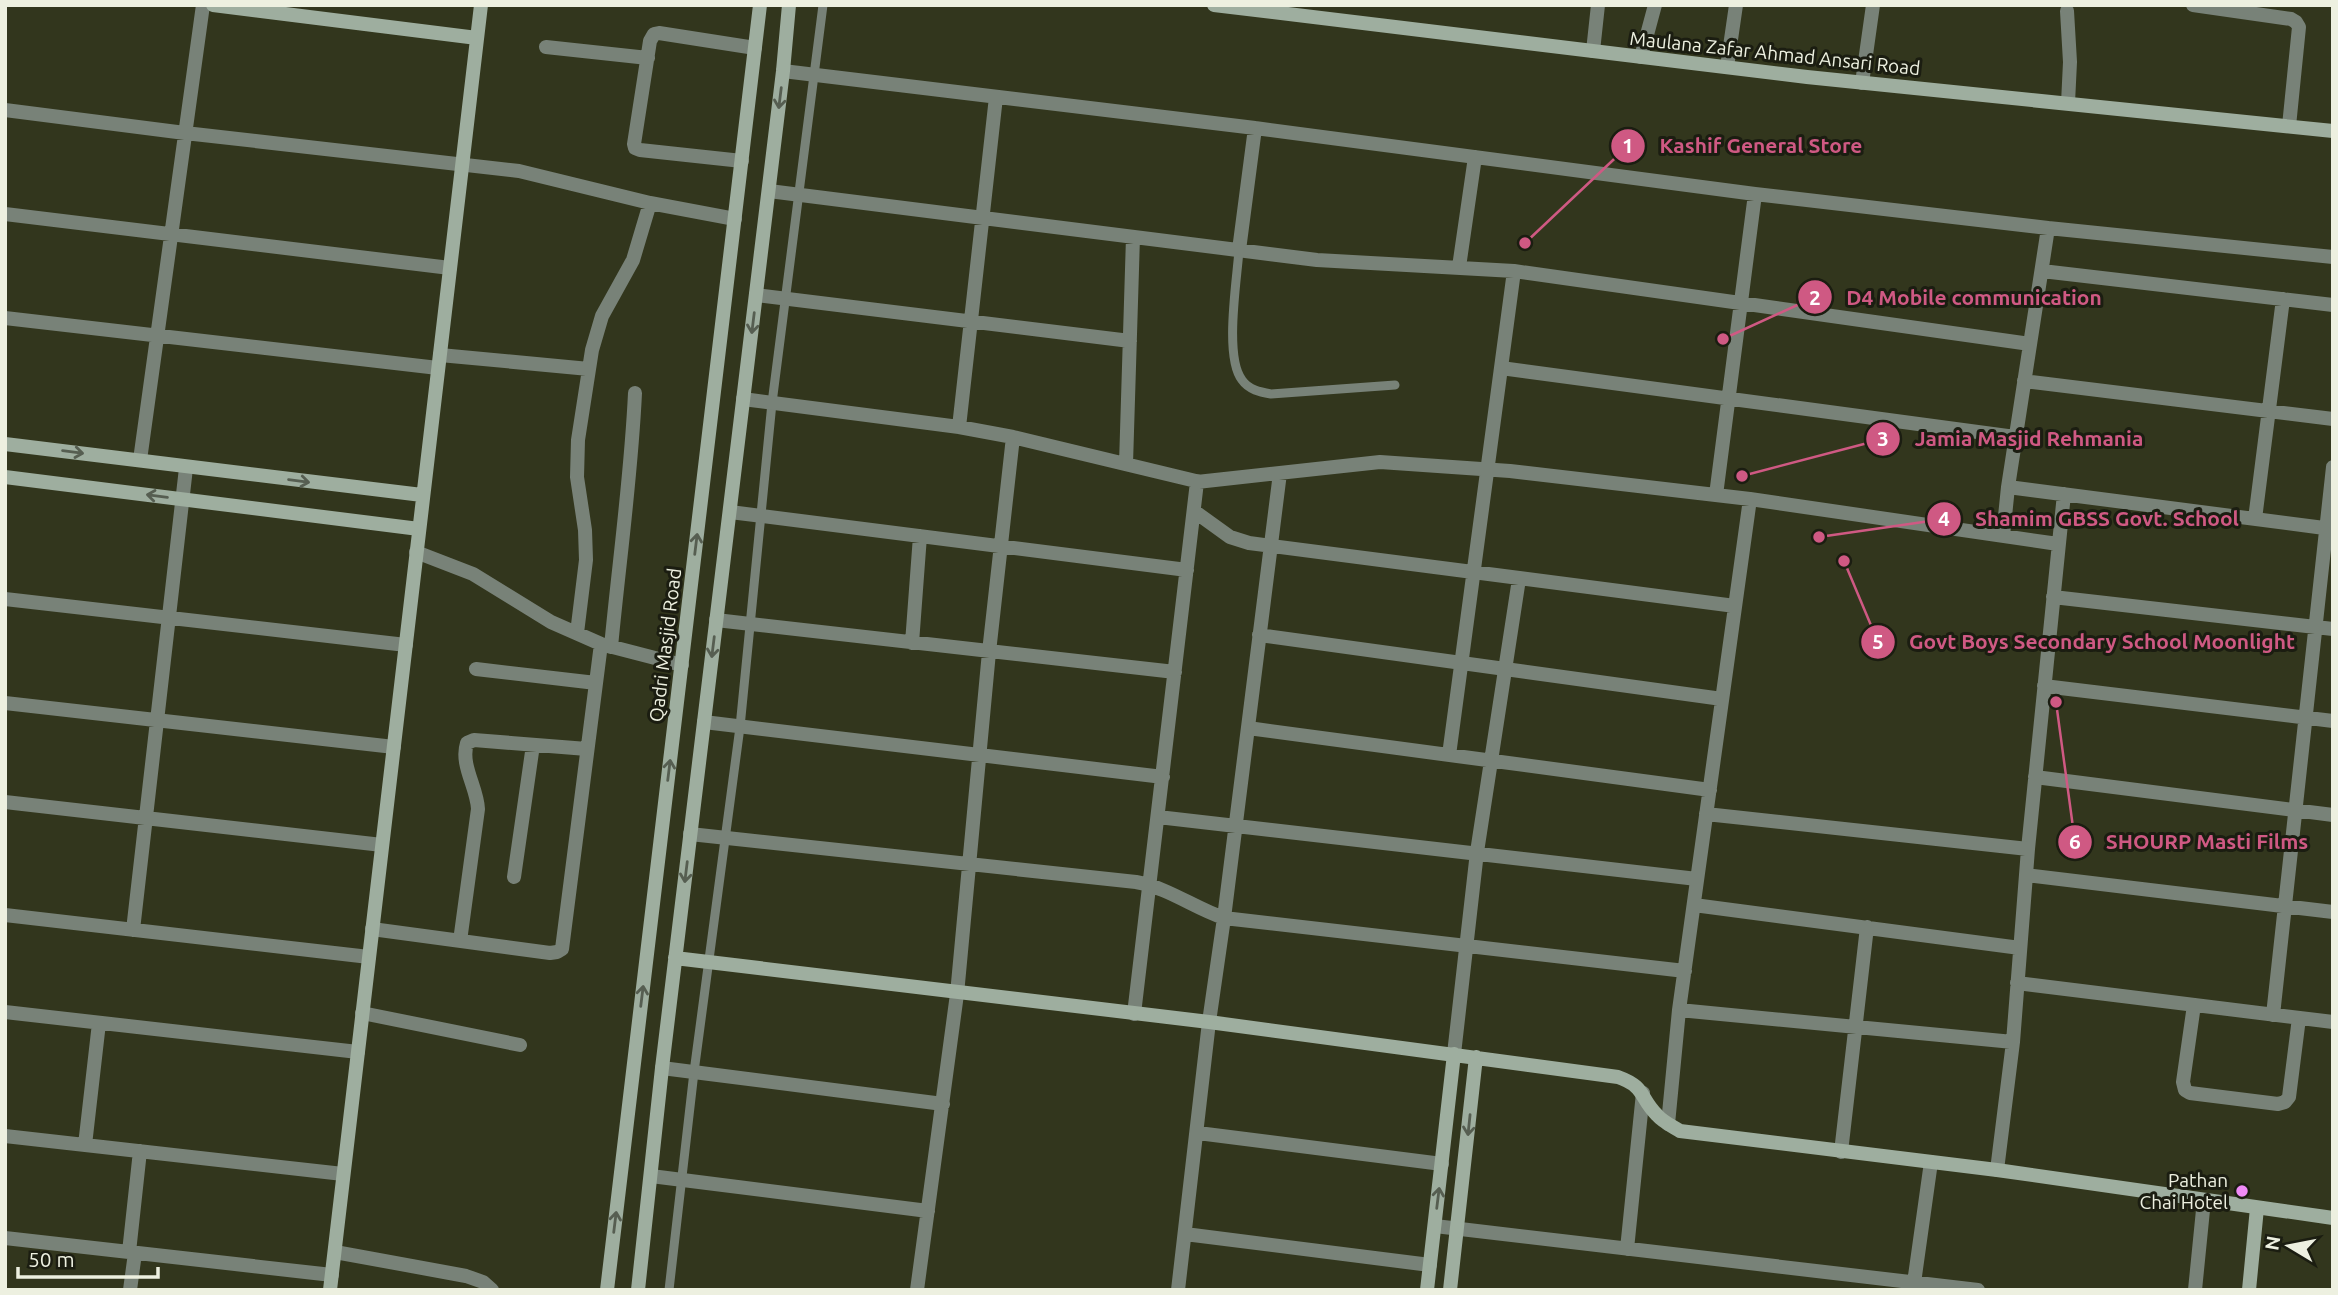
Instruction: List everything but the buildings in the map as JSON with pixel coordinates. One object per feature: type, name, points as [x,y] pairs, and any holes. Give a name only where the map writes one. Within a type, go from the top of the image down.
[{"type":"street","points":[[140,460],[203,5]]},
{"type":"street","points":[[214,5],[477,38]]},
{"type":"street","points":[[5,1238],[132,1252],[331,1282],[481,5]]},
{"type":"street","name":"Qadri Masjid Road","points":[[607,1290],[760,5]]},
{"type":"street","points":[[638,1290],[789,5]]},
{"type":"street","name":"Maulana Zafar Ahmad Ansari Road","points":[[1214,5],[1291,10],[1593,51],[1862,83],[2333,131]]},
{"type":"street","points":[[1593,51],[1598,5]]},
{"type":"street","points":[[1641,57],[1655,5]]},
{"type":"street","points":[[1727,67],[1736,5]]},
{"type":"street","points":[[1862,83],[1873,5]]},
{"type":"street","points":[[2193,5],[2291,19],[2296,22],[2299,27],[2289,126]]},
{"type":"street","points":[[2067,11],[2070,62],[2068,103]]},
{"type":"street","points":[[742,161],[635,148],[652,37],[659,33],[755,48]]},
{"type":"street","points":[[546,47],[648,58]]},
{"type":"street","points":[[783,71],[1255,128],[1755,194],[2333,257]]},
{"type":"street","points":[[959,427],[996,97]]},
{"type":"street","points":[[5,110],[462,164],[550,177],[650,202],[735,219]]},
{"type":"street","points":[[1239,250],[1255,128]]},
{"type":"street","points":[[1460,267],[1475,157]]},
{"type":"street","points":[[769,191],[1317,260],[1514,271],[2030,344]]},
{"type":"street","points":[[1716,495],[1755,194]]},
{"type":"street","points":[[577,634],[586,560],[578,477],[579,440],[589,369],[602,316],[633,260],[650,202]]},
{"type":"street","points":[[5,214],[450,268]]},
{"type":"street","points":[[2003,536],[2015,437],[2048,228]]},
{"type":"street","points":[[1126,464],[1133,237]]},
{"type":"street","points":[[1449,755],[1514,271]]},
{"type":"street","points":[[2042,271],[2333,306]]},
{"type":"street","points":[[756,295],[1130,341]]},
{"type":"street","points":[[2255,519],[2283,299]]},
{"type":"street","points":[[5,318],[439,362],[589,369]]},
{"type":"street","points":[[1501,368],[2015,437]]},
{"type":"street","points":[[2024,381],[2333,419]]},
{"type":"street","points":[[372,929],[550,953],[562,948],[596,683],[606,646],[628,508],[635,393]]},
{"type":"street","points":[[743,399],[959,427],[1013,437],[1200,482],[1380,461],[1750,499],[2059,544]]},
{"type":"street","points":[[917,1290],[957,994],[989,652],[1013,437]]},
{"type":"street","points":[[5,444],[422,495]]},
{"type":"street","points":[[2273,1015],[2315,627],[2329,529],[2333,467]]},
{"type":"street","points":[[133,930],[186,468]]},
{"type":"street","points":[[1178,1290],[1209,1022],[1280,473]]},
{"type":"street","points":[[5,477],[419,529]]},
{"type":"street","points":[[1134,1014],[1194,511],[1200,482]]},
{"type":"street","points":[[2008,487],[2329,529]]},
{"type":"street","points":[[1997,1170],[2013,1042],[2028,849],[2064,494]]},
{"type":"street","points":[[1668,1124],[1679,1010],[1750,499]]},
{"type":"street","points":[[1194,511],[1230,537],[1249,543],[1735,606]]},
{"type":"street","points":[[730,512],[1187,570]]},
{"type":"street","points":[[912,643],[920,536]]},
{"type":"street","points":[[416,552],[473,574],[551,622],[577,634],[606,646],[682,665]]},
{"type":"street","points":[[1427,1290],[1477,852],[1519,579]]},
{"type":"street","points":[[2053,597],[2333,629]]},
{"type":"street","points":[[5,599],[406,645]]},
{"type":"street","points":[[716,620],[1175,672]]},
{"type":"street","points":[[1259,635],[1722,698]]},
{"type":"street","points":[[476,668],[596,683]]},
{"type":"street","points":[[2044,686],[2333,721]]},
{"type":"street","points":[[5,703],[394,747]]},
{"type":"street","points":[[704,722],[1163,777]]},
{"type":"street","points":[[1248,728],[1710,790]]},
{"type":"street","points":[[460,941],[478,809],[477,797],[468,774],[466,746],[474,740],[587,749]]},
{"type":"street","points":[[514,877],[533,744]]},
{"type":"street","points":[[2035,777],[2333,815]]},
{"type":"street","points":[[5,802],[382,845]]},
{"type":"street","points":[[1706,814],[2028,849]]},
{"type":"street","points":[[1158,817],[1697,879]]},
{"type":"street","points":[[690,834],[1150,884],[1224,918],[1685,971]]},
{"type":"street","points":[[2026,875],[2333,912]]},
{"type":"street","points":[[1694,905],[2020,948]]},
{"type":"street","points":[[5,915],[369,957]]},
{"type":"street","points":[[1841,1152],[1867,927]]},
{"type":"street","points":[[675,958],[957,994],[1209,1022],[1618,1077],[1632,1082],[1643,1093],[1655,1113],[1680,1131],[1997,1170],[2333,1219]]},
{"type":"street","points":[[2017,984],[2333,1022]]},
{"type":"street","points":[[2194,1005],[2182,1083],[2185,1090],[2190,1093],[2277,1104],[2285,1102],[2289,1097],[2299,1018]]},
{"type":"street","points":[[1679,1010],[2013,1042]]},
{"type":"street","points":[[5,1012],[358,1052]]},
{"type":"street","points":[[362,1013],[520,1045]]},
{"type":"street","points":[[85,1145],[99,1023]]},
{"type":"street","points":[[1450,1290],[1476,1057]]},
{"type":"street","points":[[662,1068],[943,1104]]},
{"type":"street","points":[[1627,1249],[1643,1093]]},
{"type":"street","points":[[1198,1133],[1442,1164]]},
{"type":"street","points":[[5,1136],[344,1174]]},
{"type":"street","points":[[130,1290],[140,1151]]},
{"type":"street","points":[[1914,1283],[1931,1162]]},
{"type":"street","points":[[651,1176],[928,1211]]},
{"type":"street","points":[[2195,1290],[2204,1200]]},
{"type":"street","points":[[2249,1290],[2257,1208]]},
{"type":"street","points":[[1435,1226],[1978,1290]]},
{"type":"street","points":[[1185,1234],[1430,1265]]},
{"type":"street","points":[[335,1252],[466,1276],[483,1282],[492,1290]]},
{"type":"lane","points":[[669,1290],[694,1072],[740,727],[772,403],[823,5]]},
{"type":"lane","points":[[1239,250],[1233,341],[1236,366],[1242,381],[1255,391],[1271,394],[1395,385]]},
{"type":"place","name":"Kashif General Store","points":[[1525,243]]},
{"type":"place","name":"D4 Mobile communication","points":[[1723,339]]},
{"type":"place","name":"Jamia Masjid Rehmania","points":[[1742,476]]},
{"type":"place","name":"Shamim GBSS Govt. School","points":[[1819,537]]},
{"type":"place","name":"Govt Boys Secondary School Moonlight","points":[[1844,561]]},
{"type":"place","name":"SHOURP Masti Films","points":[[2056,702]]},
{"type":"place","name":"Pathan Chai Hotel","points":[[2242,1191]]}]
